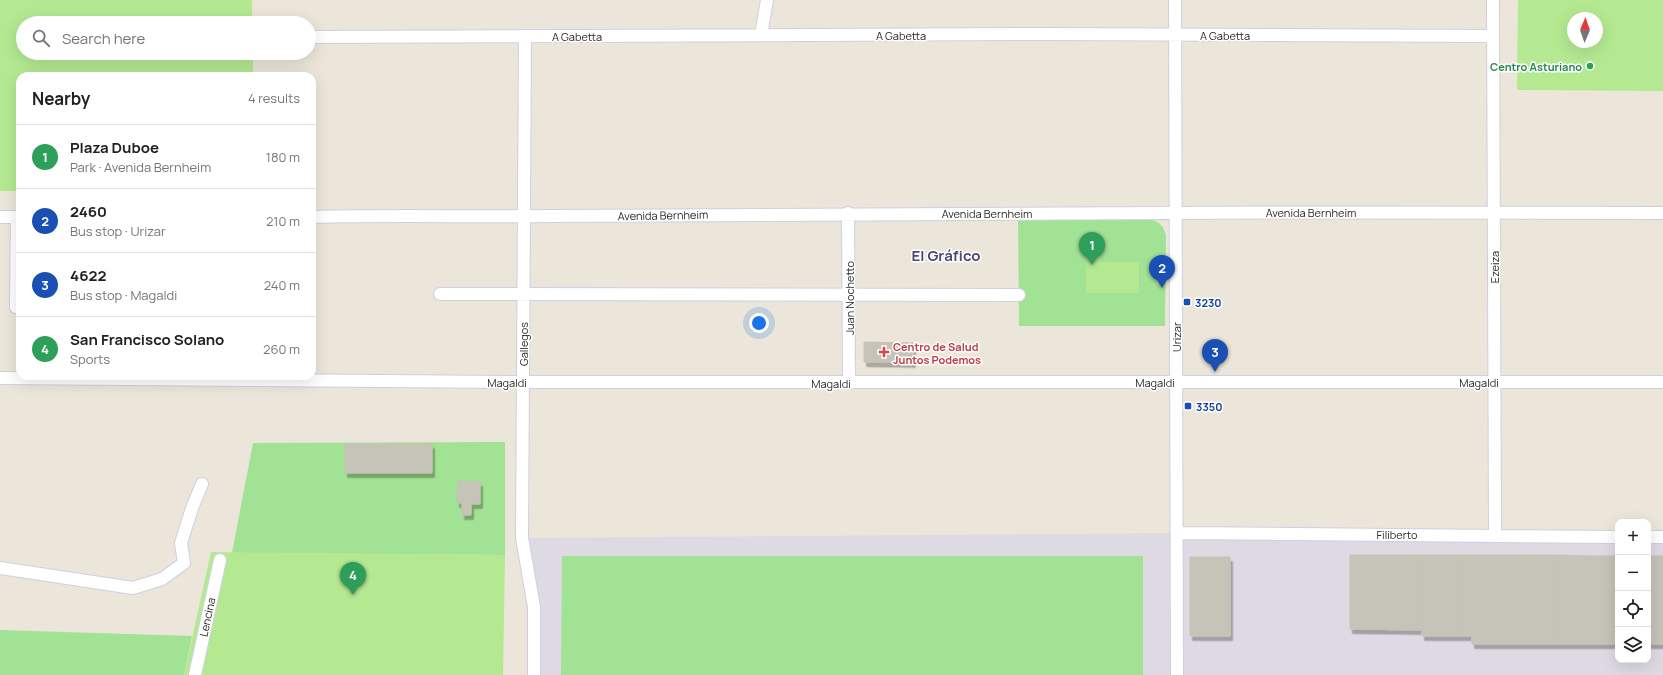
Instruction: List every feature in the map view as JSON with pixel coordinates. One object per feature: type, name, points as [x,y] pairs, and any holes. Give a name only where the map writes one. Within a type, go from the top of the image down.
[{"type":"street","points":[[761,35],[767,0]]},
{"type":"street","name":"Urizar","points":[[1175,0],[1177,675]]},
{"type":"street","name":"Ezeiza","points":[[1493,0],[1495,535]]},
{"type":"street","name":"A Gabetta","points":[[316,37],[761,35],[1494,36]]},
{"type":"street","name":"Gallegos","points":[[525,36],[522,538],[534,607],[534,675]]},
{"type":"street","name":"Avenida Bernheim","points":[[316,217],[402,215],[524,217],[848,213],[1175,212],[1663,213]]},
{"type":"street","name":"Juan Nochetto","points":[[848,213],[849,383]]},
{"type":"street","points":[[0,217],[16,217]]},
{"type":"street","points":[[440,294],[1018,295]]},
{"type":"street","name":"Magaldi","points":[[0,378],[16,378]]},
{"type":"street","name":"Magaldi","points":[[262,380],[849,383],[1176,381],[1663,382]]},
{"type":"street","points":[[0,568],[133,588],[162,579],[184,563],[181,543],[192,508],[202,484]]},
{"type":"street","name":"Filiberto","points":[[1177,533],[1615,537]]},
{"type":"street","points":[[1651,537],[1663,537]]},
{"type":"street","name":"Lencina","points":[[195,675],[220,560]]},
{"type":"shaded area","points":[[1177,533],[1615,537],[1615,663],[1651,663],[1651,537],[1663,537],[1663,675],[534,675],[522,538]]},
{"type":"green space","points":[[0,0],[252,0],[252,16],[16,16],[16,60],[253,60],[253,72],[16,72],[16,191],[0,191]]},
{"type":"green space","name":"Centro Asturiano","points":[[1518,0],[1663,0],[1663,91],[1517,90]]},
{"type":"green space","points":[[1018,219],[1148,219],[1158,222],[1162,226],[1166,235],[1165,326],[1019,326]]},
{"type":"green space","points":[[1086,262],[1139,262],[1139,293],[1086,293]]},
{"type":"green space","points":[[505,442],[505,555],[232,553],[253,443]]},
{"type":"green space","points":[[211,552],[505,555],[503,675],[184,675]]},
{"type":"green space","points":[[562,556],[1143,556],[1143,675],[561,675]]},
{"type":"green space","points":[[0,630],[192,636],[184,675],[0,675]]},
{"type":"building","points":[[864,342],[913,343],[913,363],[864,362]]},
{"type":"building","points":[[345,444],[432,444],[432,473],[345,473]]},
{"type":"building","points":[[458,481],[480,482],[480,504],[471,504],[471,515],[462,515],[462,503],[457,503]]},
{"type":"building","points":[[1350,555],[1422,555],[1422,630],[1350,629]]},
{"type":"building","points":[[1422,555],[1461,555],[1461,636],[1422,636]]},
{"type":"building","points":[[1461,555],[1528,555],[1528,644],[1472,644],[1472,636],[1461,636]]},
{"type":"building","points":[[1528,555],[1554,555],[1554,644],[1528,644]]},
{"type":"building","points":[[1554,555],[1592,556],[1592,644],[1554,644]]},
{"type":"building","points":[[1592,556],[1615,556],[1615,644],[1592,644]]},
{"type":"building","points":[[1651,556],[1663,556],[1663,644],[1651,644]]},
{"type":"building","points":[[1190,557],[1230,557],[1230,636],[1190,636]]},
{"type":"place","name":"Centro Asturiano","points":[[1590,66]]},
{"type":"place","name":"Plaza Duboe","points":[[1092,265]]},
{"type":"place","name":"2460","points":[[1162,288]]},
{"type":"place","name":"3230","points":[[1187,302]]},
{"type":"place","name":"Centro de Salud Juntos Podemos","points":[[884,352]]},
{"type":"place","name":"4622","points":[[1215,372]]},
{"type":"place","name":"3350","points":[[1188,406]]},
{"type":"place","name":"San Francisco Solano","points":[[353,595]]},
{"type":"district","name":"El Gráfico","points":[[946,255]]}]
